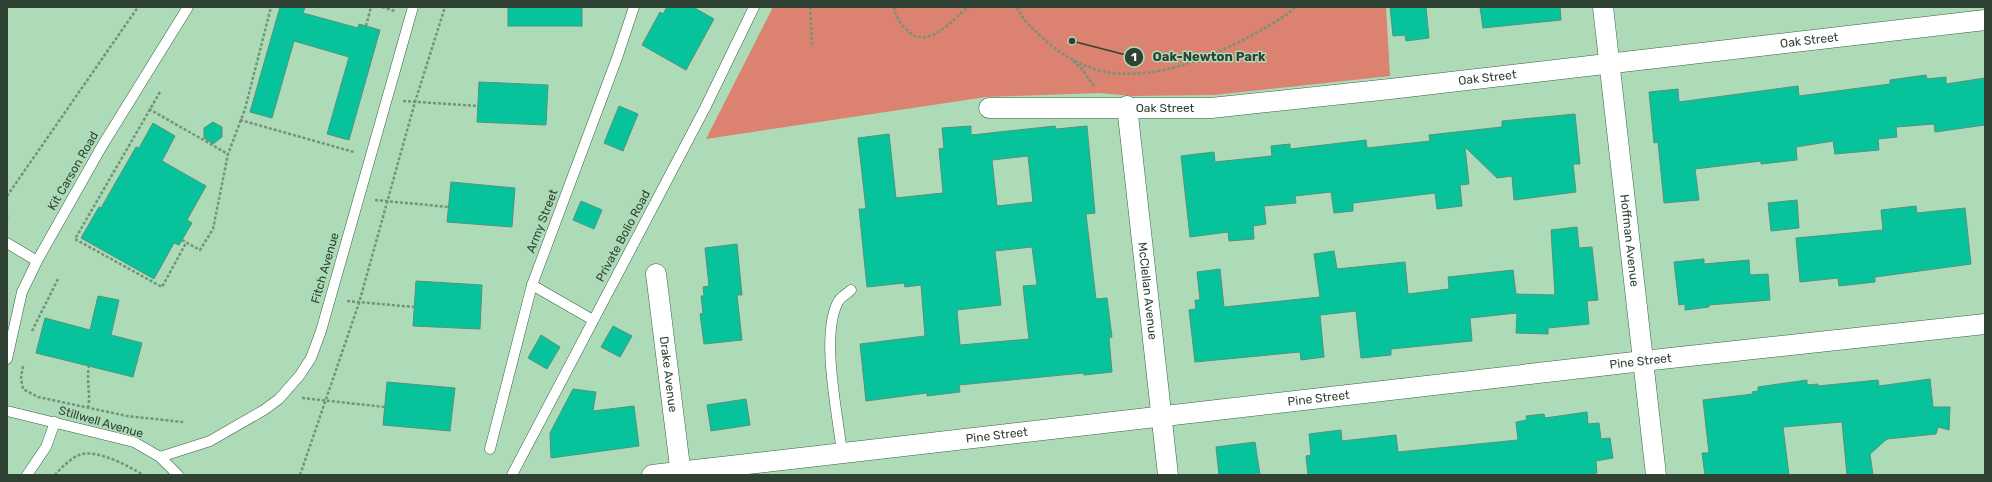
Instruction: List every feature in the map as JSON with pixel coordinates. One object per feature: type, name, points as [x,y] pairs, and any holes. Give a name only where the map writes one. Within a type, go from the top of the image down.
[{"type":"street","name":"Hoffman Avenue","points":[[1603,7],[1656,475]]},
{"type":"street","name":"Oak Street","points":[[989,108],[1127,106],[1211,108],[1609,64],[1985,20]]},
{"type":"street","name":"McClellan Avenue","points":[[1127,106],[1168,475]]},
{"type":"street","name":"Drake Avenue","points":[[656,274],[680,473]]},
{"type":"street","name":"Pine Street","points":[[652,475],[1162,418],[1643,361],[1985,324]]},
{"type":"lane","name":"Kit Carson Road","points":[[7,359],[22,292],[37,261],[102,146],[188,7]]},
{"type":"lane","name":"Fitch Avenue","points":[[160,457],[210,441],[264,410],[282,396],[300,376],[311,358],[321,331],[413,7]]},
{"type":"lane","name":"Army Street","points":[[490,449],[532,285],[617,58],[634,7]]},
{"type":"lane","name":"Private Bolio Road","points":[[512,475],[705,108],[754,7]]},
{"type":"lane","points":[[7,243],[37,261]]},
{"type":"lane","points":[[532,285],[593,320]]},
{"type":"lane","points":[[842,453],[829,350],[831,321],[838,301],[851,290]]},
{"type":"lane","name":"Stillwell Avenue","points":[[7,411],[134,442],[160,457],[178,475]]},
{"type":"lane","points":[[27,475],[46,447],[55,422]]},
{"type":"path","points":[[7,196],[138,7]]},
{"type":"path","points":[[182,240],[200,250],[213,229],[228,154],[240,120],[271,7]]},
{"type":"path","points":[[366,26],[370,7]]},
{"type":"path","points":[[300,475],[359,303],[415,102],[445,7]]},
{"type":"path","points":[[810,7],[812,45]]},
{"type":"path","points":[[894,7],[896,16],[903,27],[911,34],[920,38],[930,36],[940,31],[968,7]]},
{"type":"path","points":[[1017,7],[1020,16],[1032,28],[1081,68],[1091,80],[1099,94],[1101,107]]},
{"type":"path","points":[[1070,58],[1103,71],[1147,73],[1170,68],[1199,60],[1240,43],[1295,7]]},
{"type":"path","points":[[160,92],[75,239],[162,287],[186,243]]},
{"type":"path","points":[[415,102],[478,106]]},
{"type":"path","points":[[149,109],[228,154]]},
{"type":"path","points":[[240,120],[370,156]]},
{"type":"path","points":[[359,198],[448,207]]},
{"type":"path","points":[[7,215],[7,220]]},
{"type":"path","points":[[31,334],[58,279]]},
{"type":"path","points":[[359,303],[414,307]]},
{"type":"path","points":[[24,359],[21,378],[23,389],[38,397],[127,416],[183,422]]},
{"type":"path","points":[[88,408],[90,400],[87,376],[89,366]]},
{"type":"path","points":[[282,396],[385,407]]},
{"type":"path","points":[[55,475],[78,455],[88,452],[129,465],[143,475]]},
{"type":"shaded area","points":[[773,7],[1386,7],[1390,76],[1214,95],[1132,96],[1099,93],[986,97],[706,139]]},
{"type":"building","points":[[280,7],[305,7],[303,13],[358,28],[359,24],[380,30],[349,140],[327,134],[349,57],[294,41],[272,118],[250,112]]},
{"type":"building","points":[[508,7],[582,7],[582,26],[508,26]]},
{"type":"building","points":[[667,7],[693,7],[714,19],[686,70],[642,45],[660,12],[663,14]]},
{"type":"building","points":[[1390,7],[1426,7],[1429,38],[1406,41],[1405,35],[1393,36]]},
{"type":"building","points":[[1480,7],[1560,7],[1561,20],[1483,28]]},
{"type":"building","points":[[1926,75],[1927,79],[1946,77],[1946,84],[1985,78],[1985,125],[1935,132],[1934,124],[1896,127],[1897,137],[1878,139],[1879,150],[1835,154],[1833,141],[1796,147],[1797,160],[1761,164],[1761,161],[1695,169],[1699,200],[1664,203],[1658,142],[1654,143],[1649,92],[1678,89],[1679,102],[1798,86],[1799,96],[1890,84],[1890,80]]},
{"type":"building","points":[[479,82],[548,85],[546,125],[477,122]]},
{"type":"building","points":[[619,106],[638,114],[623,151],[604,143]]},
{"type":"building","points":[[1575,114],[1580,164],[1573,164],[1576,192],[1514,200],[1512,176],[1497,178],[1465,147],[1469,184],[1460,185],[1462,206],[1437,209],[1435,193],[1353,203],[1353,211],[1334,213],[1331,192],[1295,196],[1296,203],[1264,206],[1266,224],[1253,226],[1254,239],[1229,241],[1228,232],[1190,237],[1181,156],[1214,152],[1215,162],[1272,156],[1271,146],[1290,144],[1290,149],[1366,140],[1367,148],[1430,141],[1429,135],[1502,127],[1502,121]]},
{"type":"building","points":[[213,122],[222,127],[222,137],[213,144],[204,138],[204,128]]},
{"type":"building","points":[[153,123],[175,136],[162,161],[206,186],[187,220],[192,223],[179,245],[174,243],[154,279],[81,238],[99,207],[101,208],[136,147],[139,148]]},
{"type":"building","points":[[971,126],[971,135],[1055,126],[1056,129],[1087,126],[1095,213],[1086,214],[1096,299],[1107,298],[1112,337],[1109,338],[1112,372],[1084,375],[1083,373],[959,385],[960,392],[927,396],[927,393],[866,401],[860,344],[925,336],[921,285],[905,287],[904,283],[867,287],[859,209],[866,209],[858,138],[889,134],[896,198],[943,193],[939,149],[944,148],[942,128]],"holes":[[[1028,156],[1033,202],[997,206],[992,160]],[[1032,247],[1037,285],[1023,286],[1029,339],[960,345],[957,310],[1001,305],[995,251]]]},
{"type":"building","points":[[451,182],[515,188],[512,227],[447,222]]},
{"type":"building","points":[[1797,200],[1799,228],[1771,231],[1768,203]]},
{"type":"building","points":[[581,201],[602,210],[594,229],[573,220]]},
{"type":"building","points":[[1916,206],[1917,213],[1965,208],[1971,264],[1875,277],[1875,282],[1839,286],[1838,278],[1800,282],[1796,238],[1883,230],[1881,210]]},
{"type":"building","points":[[1577,227],[1579,248],[1592,247],[1598,300],[1587,301],[1589,324],[1548,328],[1548,334],[1516,333],[1517,313],[1470,318],[1472,341],[1391,349],[1391,355],[1361,358],[1356,311],[1320,315],[1324,357],[1301,360],[1300,352],[1195,362],[1189,310],[1196,309],[1195,300],[1200,300],[1197,272],[1220,269],[1224,307],[1320,297],[1314,254],[1334,251],[1337,269],[1405,262],[1408,294],[1449,289],[1448,277],[1513,270],[1516,294],[1555,295],[1551,230]]},
{"type":"building","points":[[737,244],[742,295],[737,295],[742,340],[704,344],[700,314],[703,313],[701,296],[704,296],[703,287],[709,286],[705,248]]},
{"type":"building","points":[[1704,259],[1704,264],[1749,260],[1750,275],[1768,274],[1770,300],[1709,305],[1709,307],[1685,310],[1685,304],[1679,305],[1674,262]]},
{"type":"building","points":[[416,281],[482,285],[480,329],[413,326]]},
{"type":"building","points":[[98,296],[119,300],[111,335],[142,343],[133,377],[36,353],[45,318],[90,330]]},
{"type":"building","points":[[613,326],[632,336],[620,357],[601,347]]},
{"type":"building","points":[[541,335],[560,347],[547,369],[528,358]]},
{"type":"building","points":[[1930,379],[1933,407],[1950,407],[1949,430],[1938,427],[1936,434],[1887,439],[1870,454],[1873,475],[1847,475],[1842,422],[1783,427],[1789,475],[1705,475],[1702,453],[1709,453],[1703,400],[1753,394],[1752,392],[1758,391],[1758,387],[1807,380],[1807,385],[1818,384],[1818,386],[1878,380],[1879,386]]},
{"type":"building","points":[[387,382],[455,388],[450,431],[383,425]]},
{"type":"building","points":[[573,389],[596,392],[593,411],[634,406],[639,446],[551,458],[550,433]]},
{"type":"building","points":[[746,399],[750,425],[711,431],[707,405]]},
{"type":"building","points":[[1587,412],[1588,424],[1599,423],[1601,439],[1610,438],[1613,458],[1596,461],[1597,473],[1584,475],[1308,475],[1306,456],[1311,455],[1309,434],[1341,430],[1342,441],[1396,435],[1398,452],[1518,440],[1516,422],[1527,420],[1526,416],[1544,414],[1545,418]]},
{"type":"building","points":[[1255,442],[1260,475],[1219,475],[1216,447]]},
{"type":"place","name":"Oak-Newton Park","points":[[1072,41]]}]
